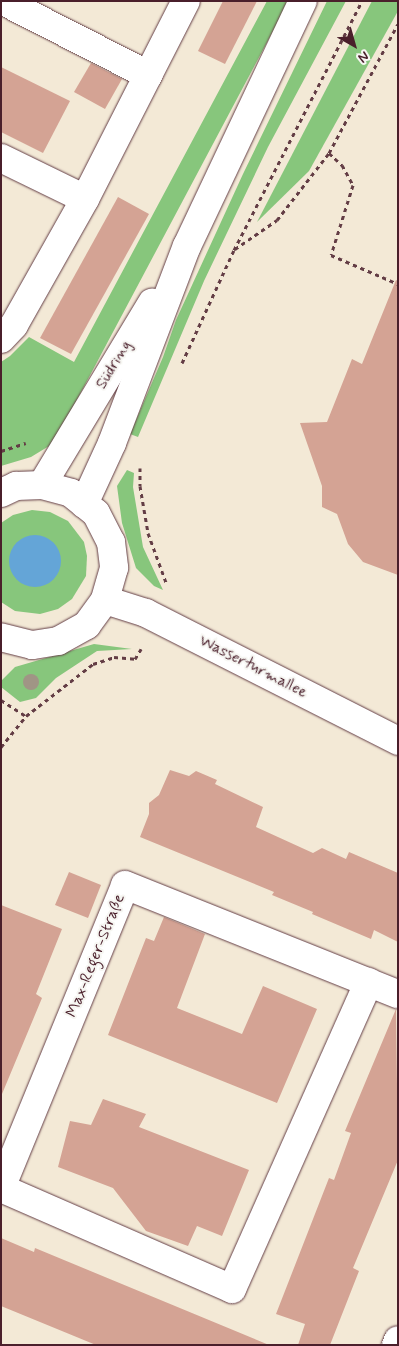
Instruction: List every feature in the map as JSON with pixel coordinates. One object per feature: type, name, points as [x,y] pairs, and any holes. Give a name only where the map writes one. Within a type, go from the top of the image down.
[{"type":"street","points":[[3,1],[148,75]]},
{"type":"street","points":[[1,339],[14,325],[85,199],[186,1]]},
{"type":"street","name":"Südring","points":[[84,504],[112,443],[187,246],[303,1]]},
{"type":"street","points":[[1,158],[85,199]]},
{"type":"street","name":"Südring","points":[[42,485],[187,246]]},
{"type":"street","points":[[1,493],[16,486],[42,485],[71,493],[96,513],[111,542],[114,568],[106,600],[87,625],[58,641],[6,646]]},
{"type":"street","name":"Wasserturmallee","points":[[106,600],[146,613],[398,741]]},
{"type":"street","name":"Max-Reger-Straße","points":[[369,982],[232,1289],[1,1188],[125,884],[369,982],[398,994]]},
{"type":"street","points":[[396,1345],[398,1340]]},
{"type":"path","points":[[181,366],[234,250],[362,1]]},
{"type":"path","points":[[234,250],[277,220],[329,153],[398,24]]},
{"type":"path","points":[[329,153],[342,165],[353,185],[331,254],[398,284]]},
{"type":"path","points":[[140,463],[140,486],[148,533],[170,591],[158,619]]},
{"type":"path","points":[[1,747],[26,716],[94,664],[114,657],[135,659]]},
{"type":"path","points":[[1,700],[26,716]]},
{"type":"green space","points":[[267,1],[289,1],[54,443],[31,457],[1,466],[1,362],[10,356],[29,337],[74,362]]},
{"type":"green space","points":[[327,1],[346,1],[268,147],[204,281],[138,437],[130,434],[163,357],[176,320],[243,174]]},
{"type":"green space","points":[[372,1],[398,1],[398,11],[309,171],[257,222]]},
{"type":"green space","points":[[127,470],[134,473],[133,487],[143,547],[163,590],[154,586],[136,568],[122,523],[117,486]]},
{"type":"green space","points":[[32,510],[50,512],[68,521],[84,542],[87,556],[86,576],[72,599],[58,609],[40,614],[15,611],[1,602],[1,523],[13,515]]},
{"type":"green space","points":[[94,644],[132,649],[97,651],[56,678],[36,698],[20,702],[1,687],[1,681],[15,667]]},
{"type":"water","points":[[35,535],[45,537],[53,543],[59,551],[61,561],[59,571],[53,579],[45,585],[35,587],[25,585],[17,579],[11,571],[9,561],[11,551],[17,543],[25,537]]},
{"type":"building","points":[[223,1],[257,1],[225,64],[198,51]]},
{"type":"building","points":[[91,63],[122,79],[105,109],[74,92]]},
{"type":"building","points":[[1,67],[70,101],[43,153],[1,132]]},
{"type":"building","points":[[118,197],[149,214],[71,354],[40,338]]},
{"type":"building","points":[[396,280],[398,281],[398,575],[363,562],[348,544],[337,514],[322,507],[322,486],[300,423],[327,422],[352,359],[362,364]]},
{"type":"building","points":[[170,770],[189,776],[196,771],[217,780],[215,784],[263,807],[256,827],[313,853],[322,848],[346,859],[349,852],[398,873],[398,942],[374,930],[371,939],[272,895],[274,892],[140,837],[149,814],[149,803],[159,795]]},
{"type":"building","points":[[69,872],[101,885],[88,918],[55,905]]},
{"type":"building","points":[[1,905],[62,929],[36,994],[42,998],[2,1094]]},
{"type":"building","points":[[164,917],[205,934],[177,1008],[242,1034],[263,986],[317,1009],[277,1103],[108,1035],[146,938],[154,941]]},
{"type":"building","points":[[396,1009],[398,1160],[353,1268],[359,1271],[330,1345],[298,1345],[305,1324],[276,1314],[329,1178],[334,1180],[351,1133],[345,1131]]},
{"type":"building","points":[[103,1099],[146,1114],[139,1127],[249,1170],[222,1236],[197,1226],[188,1246],[146,1231],[113,1188],[58,1167],[70,1121],[91,1125]]},
{"type":"building","points":[[1,1238],[34,1252],[35,1248],[269,1345],[96,1345],[1,1306]]}]
